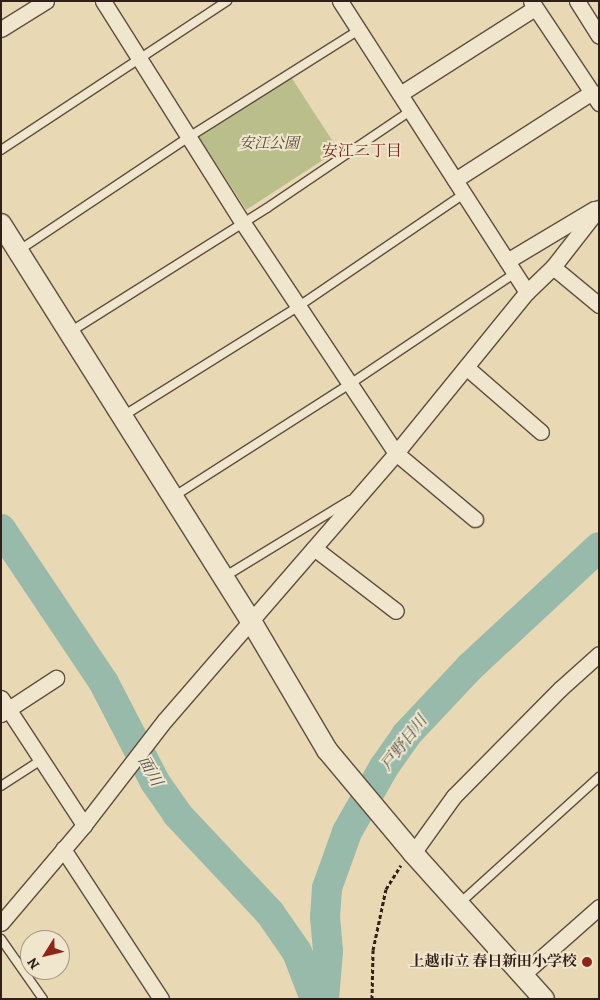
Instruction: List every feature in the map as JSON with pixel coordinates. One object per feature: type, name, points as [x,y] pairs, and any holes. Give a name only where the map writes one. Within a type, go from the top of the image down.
[{"type":"street","points":[[1,29],[46,1]]},
{"type":"street","points":[[103,1],[243,224],[396,453],[475,519]]},
{"type":"street","points":[[340,1],[527,292]]},
{"type":"street","points":[[577,1],[599,36]]},
{"type":"street","points":[[400,94],[533,5],[595,98],[455,180]]},
{"type":"street","points":[[511,267],[599,207]]},
{"type":"street","points":[[1,923],[64,850],[165,720],[396,453],[527,292],[552,267],[599,207]]},
{"type":"street","points":[[1,224],[224,577],[327,750],[413,853],[460,903],[544,999]]},
{"type":"street","points":[[552,267],[599,305]]},
{"type":"street","points":[[466,367],[541,432]]},
{"type":"street","points":[[314,548],[396,611]]},
{"type":"street","points":[[413,853],[454,796],[560,689],[599,654]]},
{"type":"street","points":[[56,678],[4,707],[84,825]]},
{"type":"street","points":[[64,850],[161,999]]},
{"type":"street","points":[[522,975],[599,907]]},
{"type":"lane","points":[[1,150],[227,1]]},
{"type":"lane","points":[[18,251],[189,138],[358,30]]},
{"type":"lane","points":[[70,332],[243,224],[410,110]]},
{"type":"lane","points":[[123,416],[299,306],[464,194]]},
{"type":"lane","points":[[173,497],[350,384],[511,267]]},
{"type":"lane","points":[[224,577],[363,491]]},
{"type":"lane","points":[[1,786],[41,760]]},
{"type":"lane","points":[[460,903],[599,777]]},
{"type":"lane","points":[[1,939],[43,999]]},
{"type":"path","points":[[372,999],[373,950],[386,889],[397,870],[413,853]]},
{"type":"green space","name":"安江公園","points":[[291,77],[338,150],[246,210],[199,137]]},
{"type":"waterway","name":"面川","points":[[1,529],[104,683],[155,782],[177,814],[270,913],[297,952],[315,999]]},
{"type":"waterway","name":"戸野目川","points":[[324,999],[328,951],[325,917],[327,888],[347,832],[384,767],[406,735],[470,667],[599,547]]},
{"type":"place","name":"上越市立 春日新田小学校","points":[[587,962]]},
{"type":"district","name":"安江二丁目","points":[[362,151]]}]
